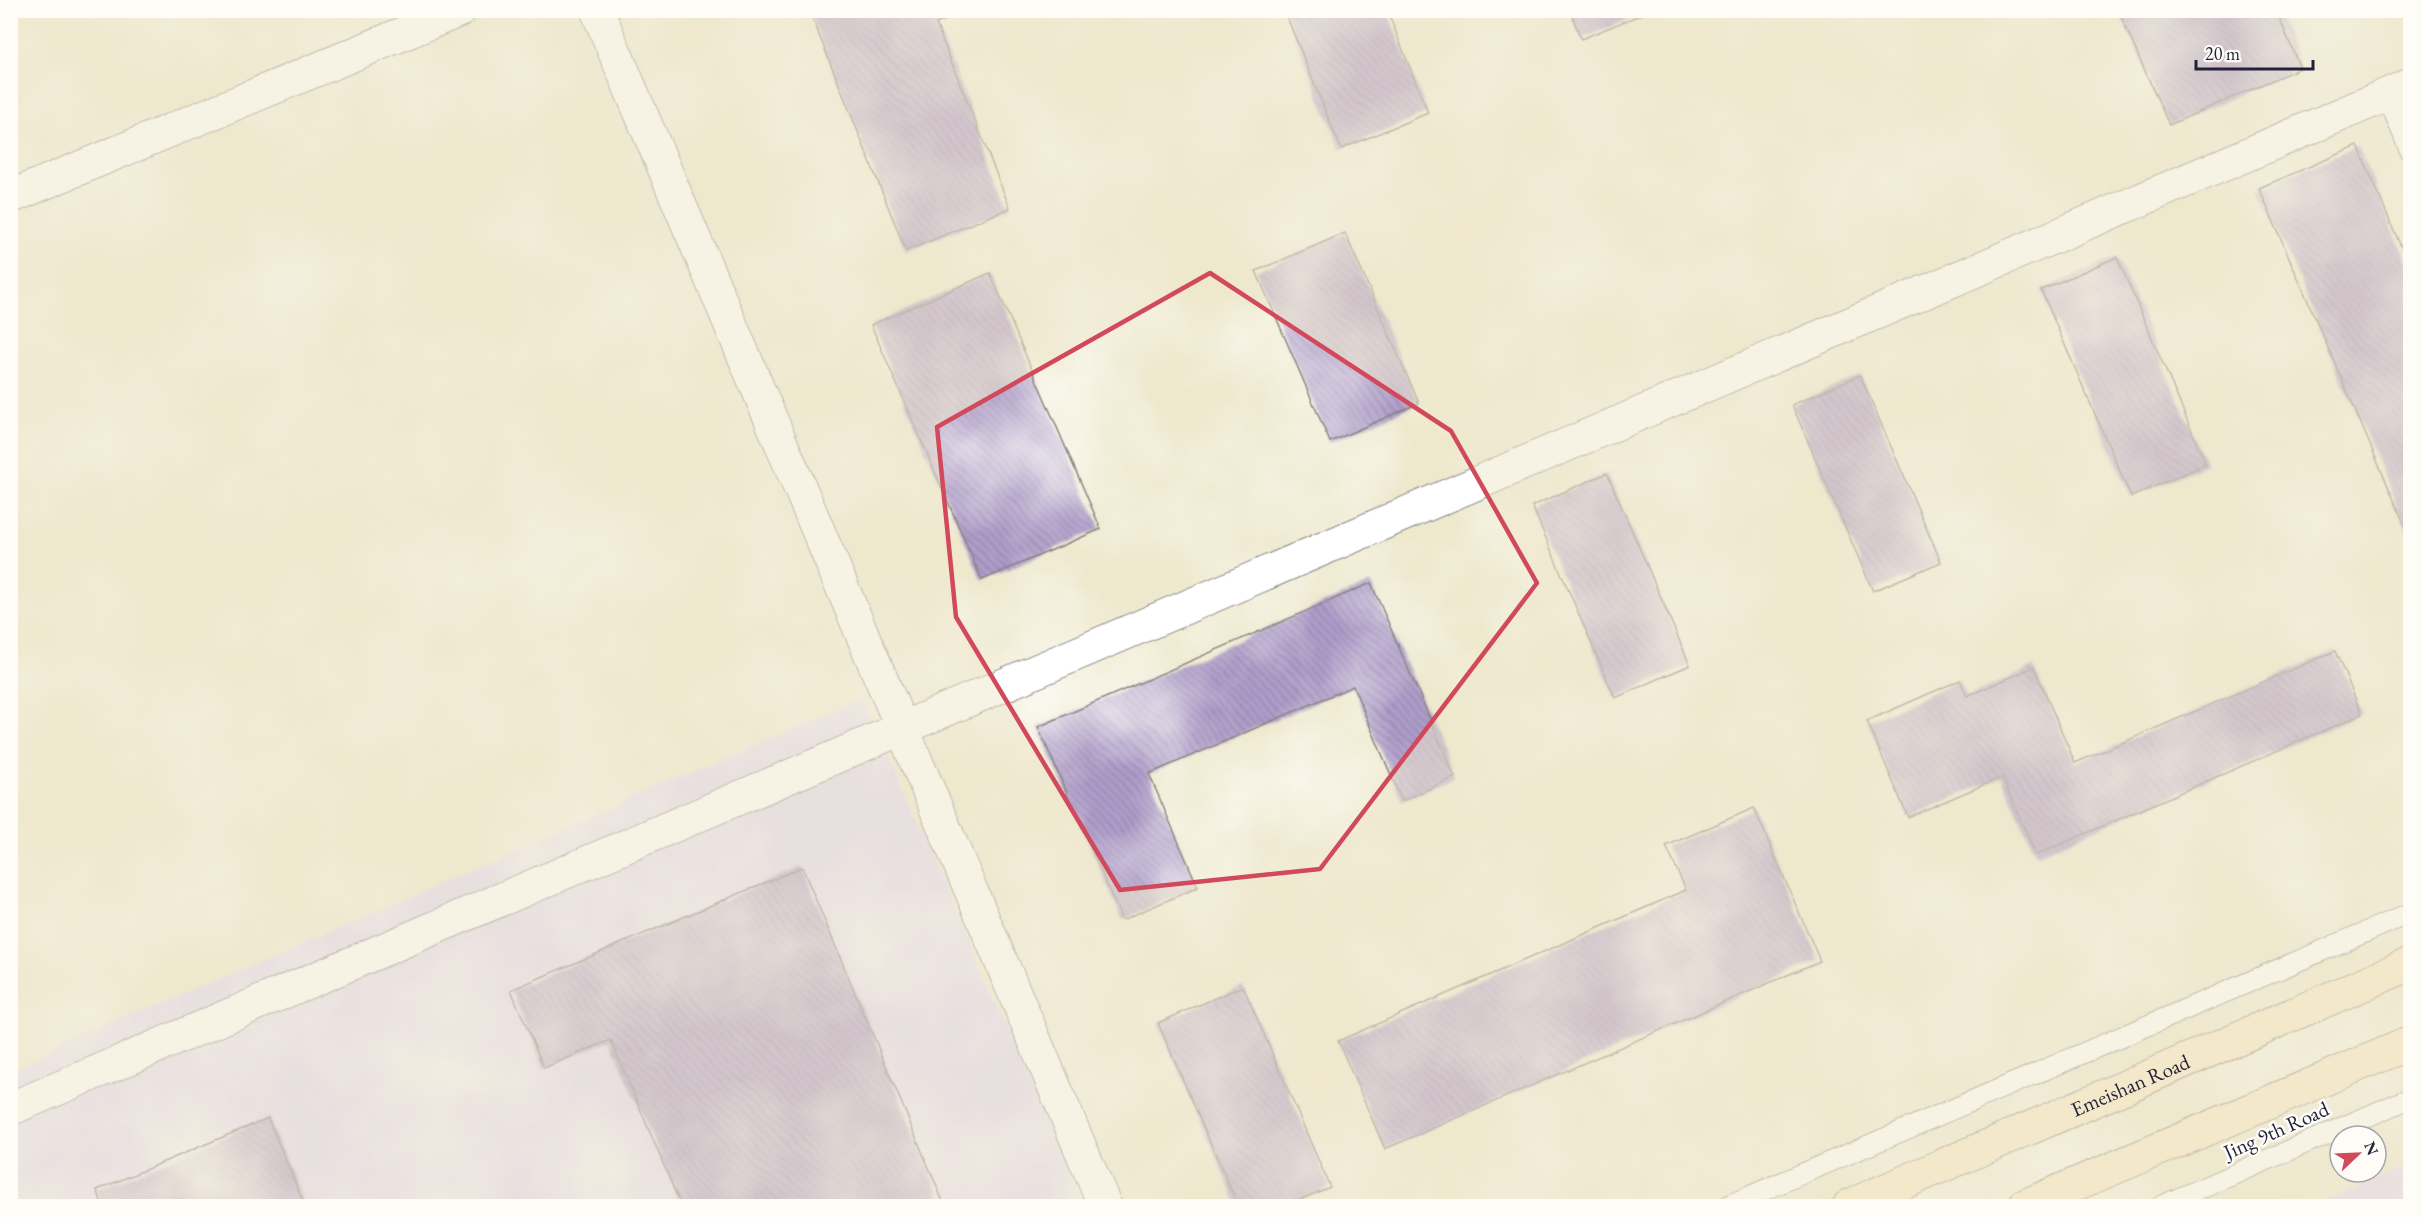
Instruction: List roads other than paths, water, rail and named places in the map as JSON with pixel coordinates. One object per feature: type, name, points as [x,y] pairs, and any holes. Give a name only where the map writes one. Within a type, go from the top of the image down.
[{"type":"street","points":[[10,196],[460,10]]},
{"type":"street","points":[[597,10],[1105,1206]]},
{"type":"street","points":[[10,1109],[2399,90]]},
{"type":"street","name":"Emeishan Road","points":[[1849,1206],[2410,964]]},
{"type":"street","points":[[2024,1206],[2410,1043]]},
{"type":"lane","points":[[2399,90],[2410,151]]},
{"type":"lane","points":[[1727,1206],[2410,913]]},
{"type":"lane","name":"Jing 9th Road","points":[[2161,1206],[2410,1098]]}]
